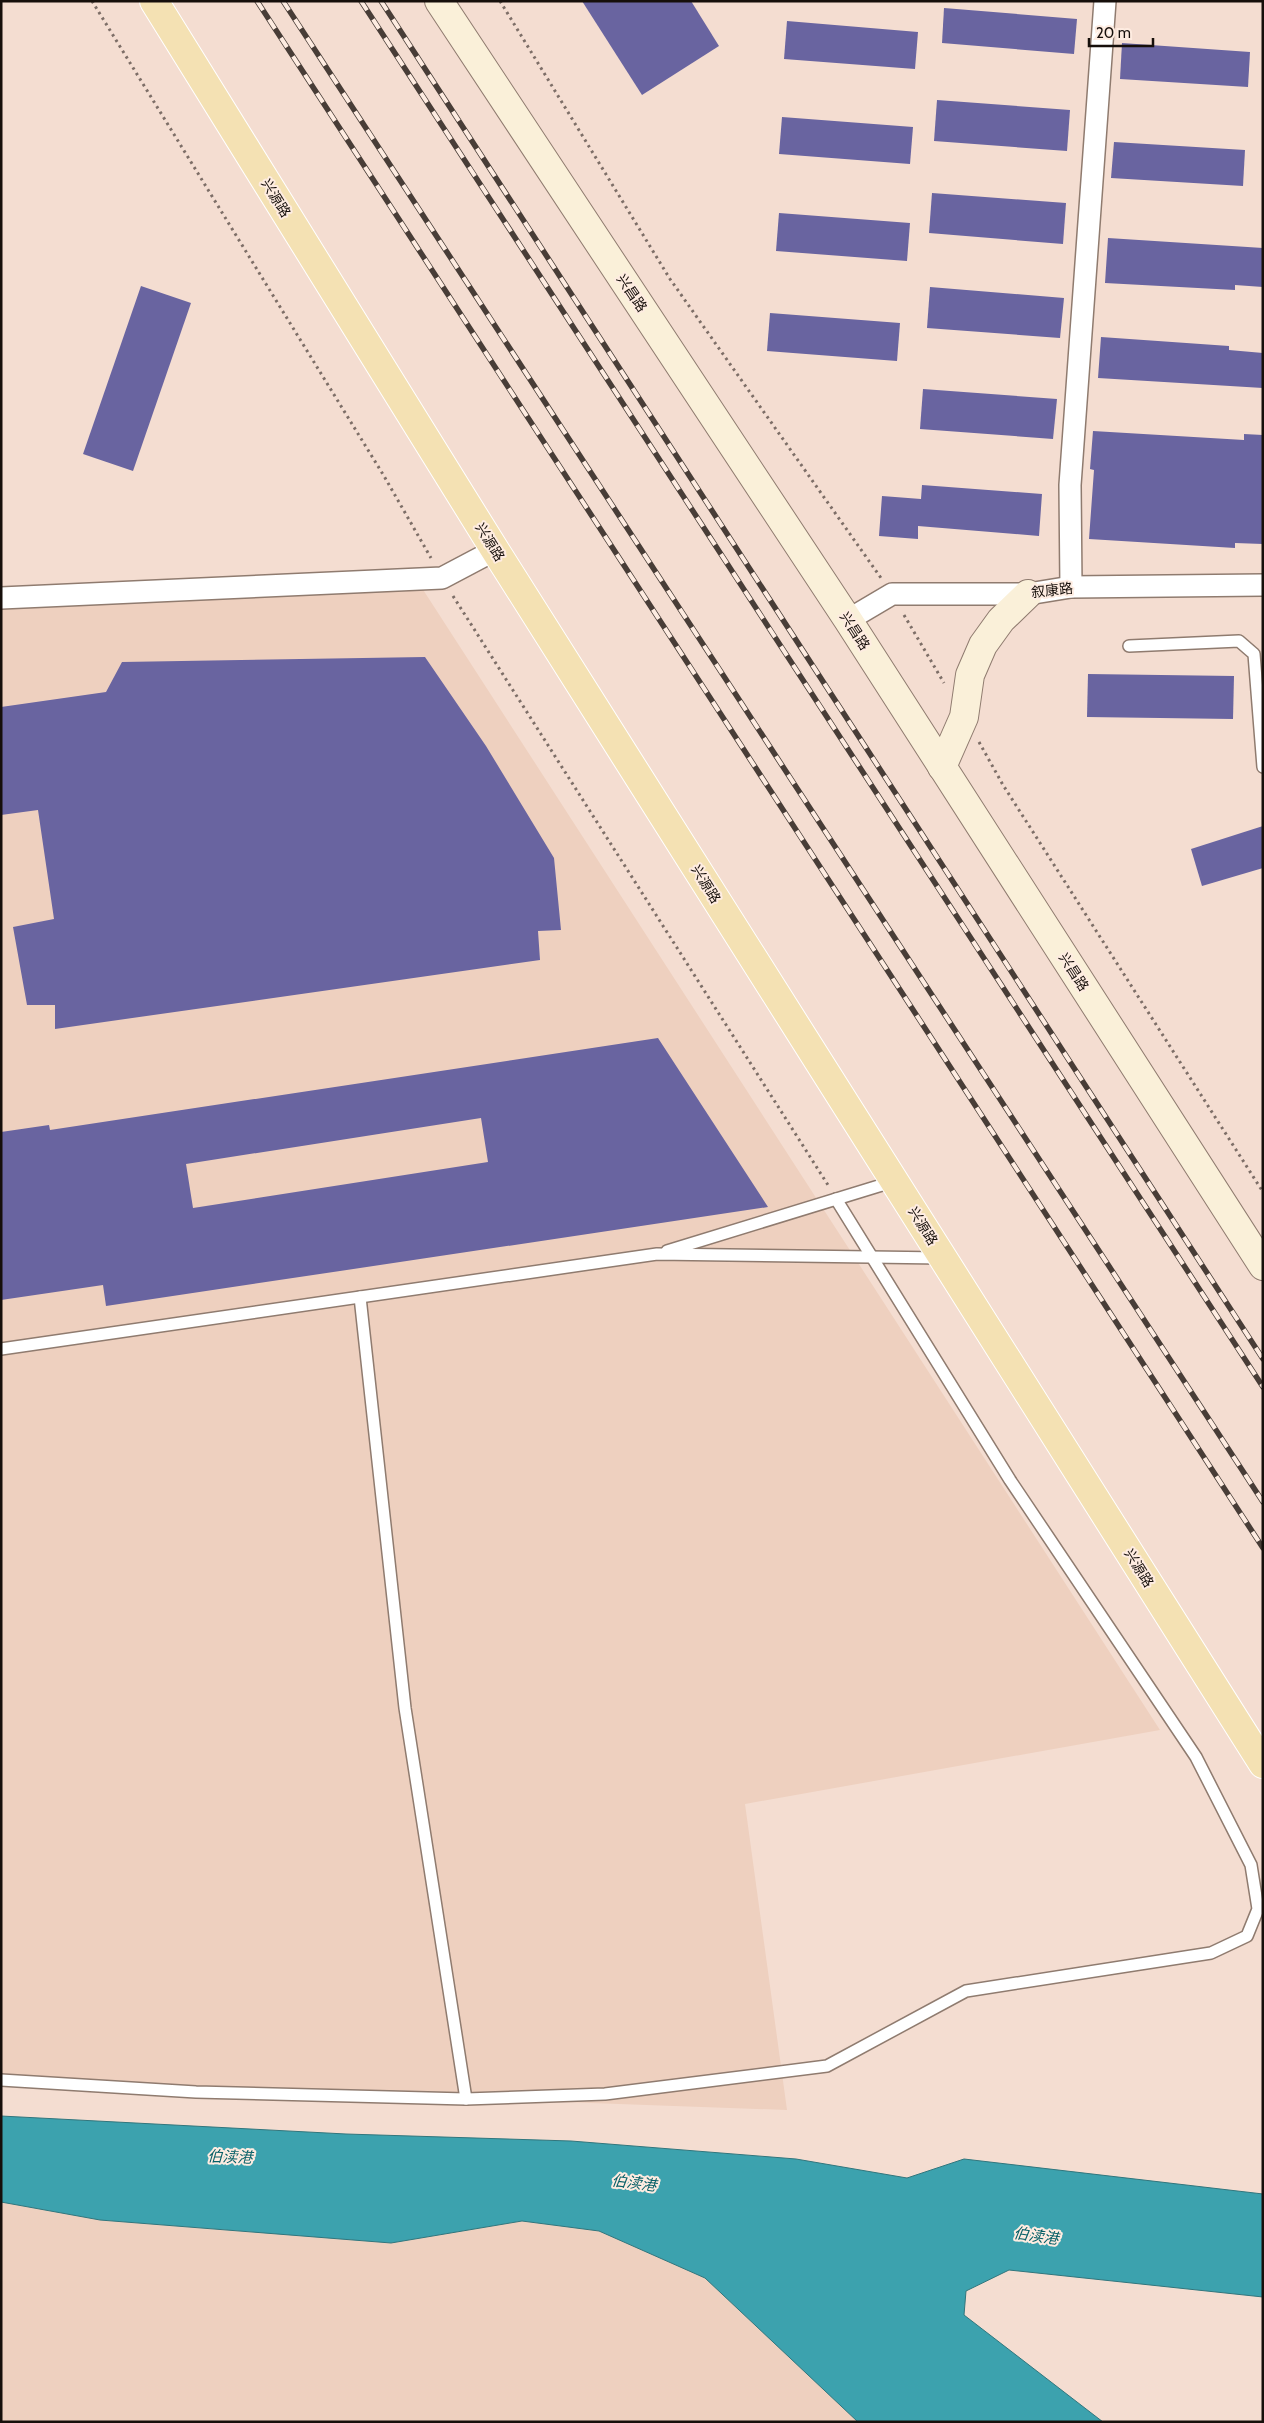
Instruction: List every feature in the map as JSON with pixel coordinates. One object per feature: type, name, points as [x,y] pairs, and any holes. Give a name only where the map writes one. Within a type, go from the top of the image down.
[{"type":"main road","name":"兴源路","points":[[154,1],[495,550],[1263,1764]]},
{"type":"main road","name":"兴昌路","points":[[439,1],[848,620],[1263,1266]]},
{"type":"main road","points":[[942,766],[964,717],[970,675],[983,645],[1001,620],[1028,594]]},
{"type":"street","points":[[1071,588],[1070,485],[1105,1]]},
{"type":"street","points":[[1,598],[442,578],[495,550]]},
{"type":"street","name":"叙康路","points":[[848,620],[892,594],[1028,594],[1071,588],[1263,585]]},
{"type":"lane","points":[[1129,646],[1239,640],[1254,654],[1263,767]]},
{"type":"lane","points":[[1,1349],[657,1254],[895,1181]]},
{"type":"lane","points":[[1,2080],[196,2092],[466,2098],[604,2094],[827,2066],[966,1991],[1211,1953],[1247,1936],[1258,1909],[1251,1865],[1196,1756],[1010,1480],[836,1199]]},
{"type":"lane","points":[[657,1254],[943,1258]]},
{"type":"lane","points":[[360,1297],[405,1708],[466,2098]]},
{"type":"path","points":[[92,1],[384,476],[442,578],[836,1199]]},
{"type":"shaded area","points":[[420,585],[1160,1730],[745,1804],[787,2110],[1,2082],[1,607]]},
{"type":"shaded area","points":[[1,2202],[100,2220],[391,2243],[522,2221],[599,2231],[705,2278],[858,2422],[1,2422]]},
{"type":"water","name":"伯渎港","points":[[1,2116],[346,2134],[571,2141],[796,2159],[907,2178],[964,2159],[1263,2194],[1263,2297],[1009,2270],[966,2291],[964,2315],[1103,2422],[858,2422],[705,2278],[599,2231],[522,2221],[391,2243],[100,2220],[1,2202]]},
{"type":"building","points":[[582,1],[691,1],[719,46],[642,95]]},
{"type":"building","points":[[944,8],[1077,19],[1074,54],[942,43]]},
{"type":"building","points":[[787,21],[918,32],[915,69],[784,59]]},
{"type":"building","points":[[1122,43],[1250,52],[1248,87],[1120,79]]},
{"type":"building","points":[[937,100],[1070,110],[1067,151],[934,141]]},
{"type":"building","points":[[782,117],[913,127],[910,164],[779,154]]},
{"type":"building","points":[[1114,142],[1245,150],[1243,186],[1111,178]]},
{"type":"building","points":[[932,193],[1066,203],[1063,244],[929,233]]},
{"type":"building","points":[[779,213],[910,223],[907,261],[776,251]]},
{"type":"building","points":[[1108,238],[1263,248],[1263,287],[1235,285],[1235,290],[1105,283]]},
{"type":"building","points":[[141,286],[191,303],[133,471],[83,454]]},
{"type":"building","points":[[930,287],[1064,298],[1060,338],[927,328]]},
{"type":"building","points":[[770,313],[900,323],[897,361],[767,351]]},
{"type":"building","points":[[1101,337],[1229,346],[1229,350],[1263,353],[1263,388],[1098,378]]},
{"type":"building","points":[[923,389],[1057,399],[1053,439],[920,429]]},
{"type":"building","points":[[1093,431],[1244,440],[1244,434],[1263,435],[1263,544],[1235,543],[1235,548],[1089,539],[1094,470],[1090,469]]},
{"type":"building","points":[[922,485],[1042,494],[1039,536],[918,526],[918,539],[879,536],[882,496],[921,499]]},
{"type":"building","points":[[425,657],[486,746],[554,858],[561,930],[538,931],[540,960],[55,1029],[55,1005],[27,1005],[13,927],[54,919],[38,810],[1,815],[1,707],[106,692],[122,662]]},
{"type":"building","points":[[1088,674],[1234,676],[1233,719],[1087,717]]},
{"type":"building","points":[[1263,826],[1263,868],[1202,886],[1191,849]]},
{"type":"building","points":[[658,1038],[768,1207],[106,1306],[103,1285],[1,1300],[1,1132],[49,1125],[50,1130]],"holes":[[[481,1118],[488,1162],[193,1208],[186,1164]]]},
{"type":"railway","points":[[257,1],[1263,1548]]},
{"type":"railway","points":[[283,1],[1263,1502]]},
{"type":"railway","points":[[361,1],[1263,1387]]},
{"type":"railway","points":[[381,1],[1263,1359]]}]
